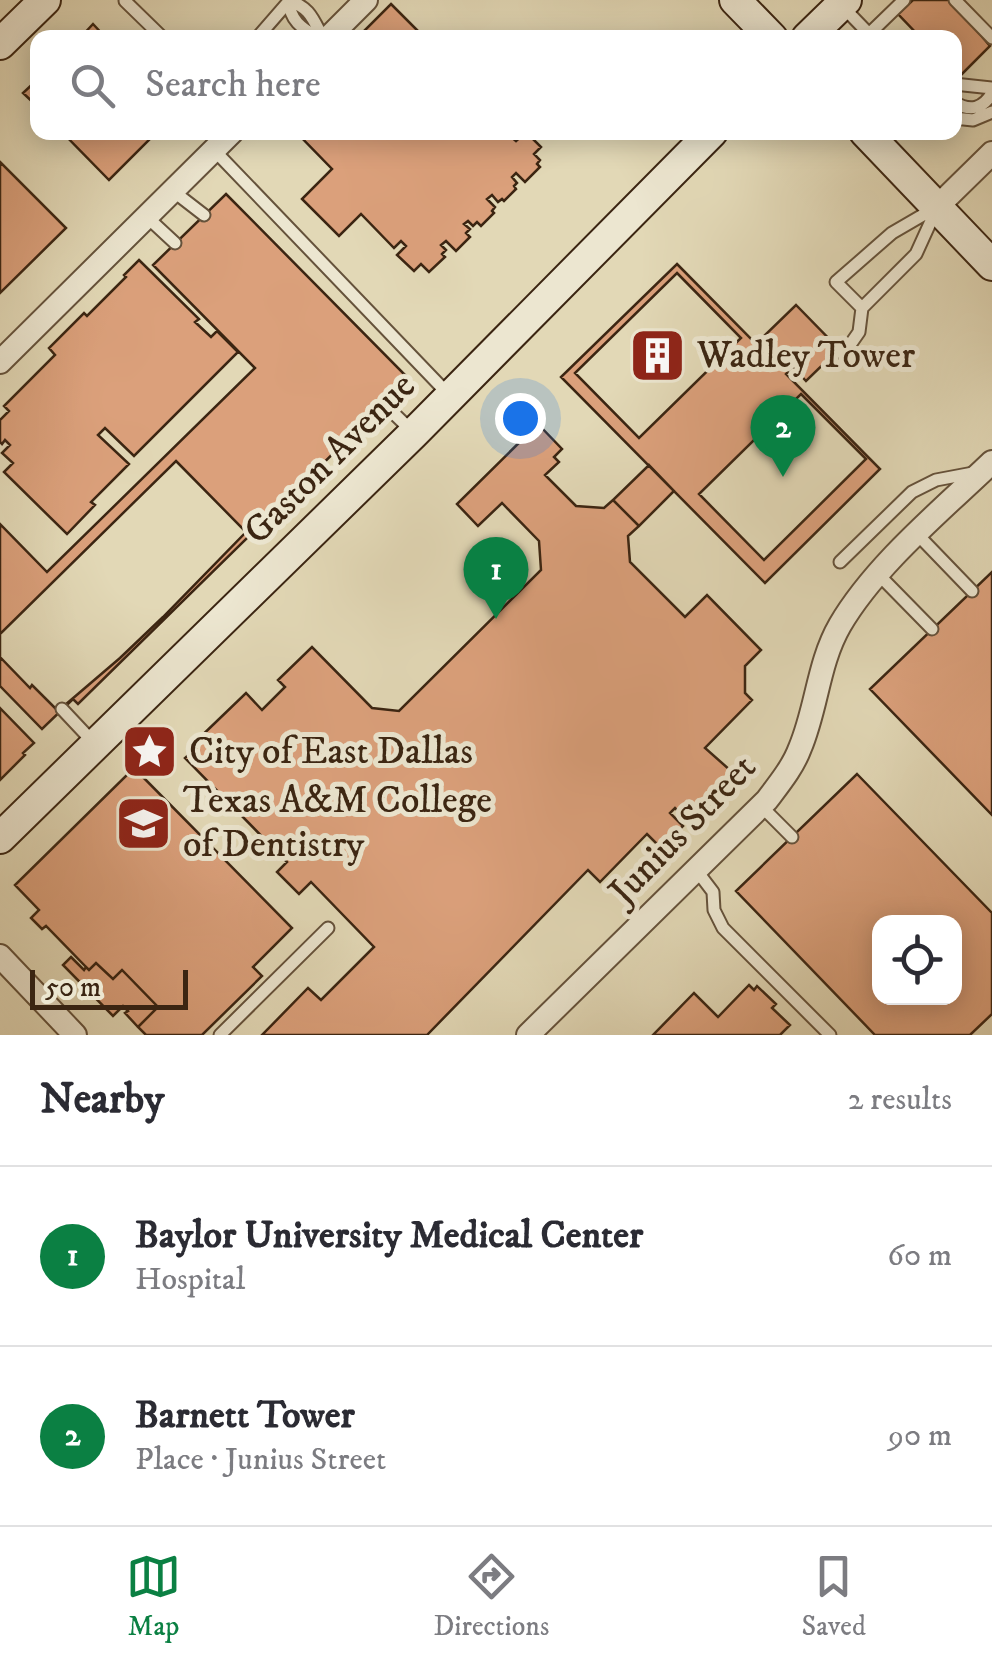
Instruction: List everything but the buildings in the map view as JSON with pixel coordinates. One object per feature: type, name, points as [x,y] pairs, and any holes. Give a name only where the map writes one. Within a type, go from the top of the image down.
[{"type":"street","points":[[0,44],[46,0]]},
{"type":"street","points":[[332,30],[366,0]]},
{"type":"street","points":[[735,0],[764,30]]},
{"type":"street","points":[[815,30],[844,2]]},
{"type":"street","points":[[0,362],[224,140]]},
{"type":"street","name":"Gaston Avenue","points":[[0,838],[414,433],[704,140]]},
{"type":"street","points":[[873,140],[992,265]]},
{"type":"street","points":[[938,206],[992,154]]},
{"type":"street","name":"Junius Street","points":[[528,1035],[761,806],[799,752],[828,652],[840,625],[879,574],[987,467]]},
{"type":"street","points":[[0,956],[75,1035]]},
{"type":"lane","points":[[126,0],[155,30]]},
{"type":"lane","points":[[289,0],[290,14],[306,30]]},
{"type":"lane","points":[[263,30],[289,0]]},
{"type":"lane","points":[[876,30],[904,0]]},
{"type":"lane","points":[[955,0],[992,38]]},
{"type":"lane","points":[[844,2],[866,30]]},
{"type":"lane","points":[[962,85],[992,90],[976,108],[962,106]]},
{"type":"lane","points":[[962,119],[973,120],[992,112]]},
{"type":"lane","points":[[214,150],[450,397]]},
{"type":"lane","points":[[173,191],[204,215]]},
{"type":"lane","points":[[862,308],[836,282],[892,233],[938,206]]},
{"type":"lane","points":[[835,353],[859,332],[862,308],[916,254],[938,206]]},
{"type":"lane","points":[[147,217],[175,243]]},
{"type":"lane","points":[[384,404],[414,433]]},
{"type":"lane","points":[[840,562],[912,492],[936,480],[987,467]]},
{"type":"lane","points":[[917,534],[972,591]]},
{"type":"lane","points":[[879,574],[932,629]]},
{"type":"lane","points":[[62,710],[96,745]]},
{"type":"lane","points":[[761,806],[792,837]]},
{"type":"lane","points":[[697,871],[712,892],[722,928],[830,1035]]},
{"type":"lane","points":[[220,1035],[328,928]]},
{"type":"place","name":"Wadley Tower","points":[[658,356]]},
{"type":"place","name":"Barnett Tower","points":[[783,477]]},
{"type":"place","name":"Baylor University Medical Center","points":[[496,619]]},
{"type":"place","name":"City of East Dallas","points":[[150,752]]},
{"type":"place","name":"Texas A&M College of Dentistry","points":[[144,823]]}]
